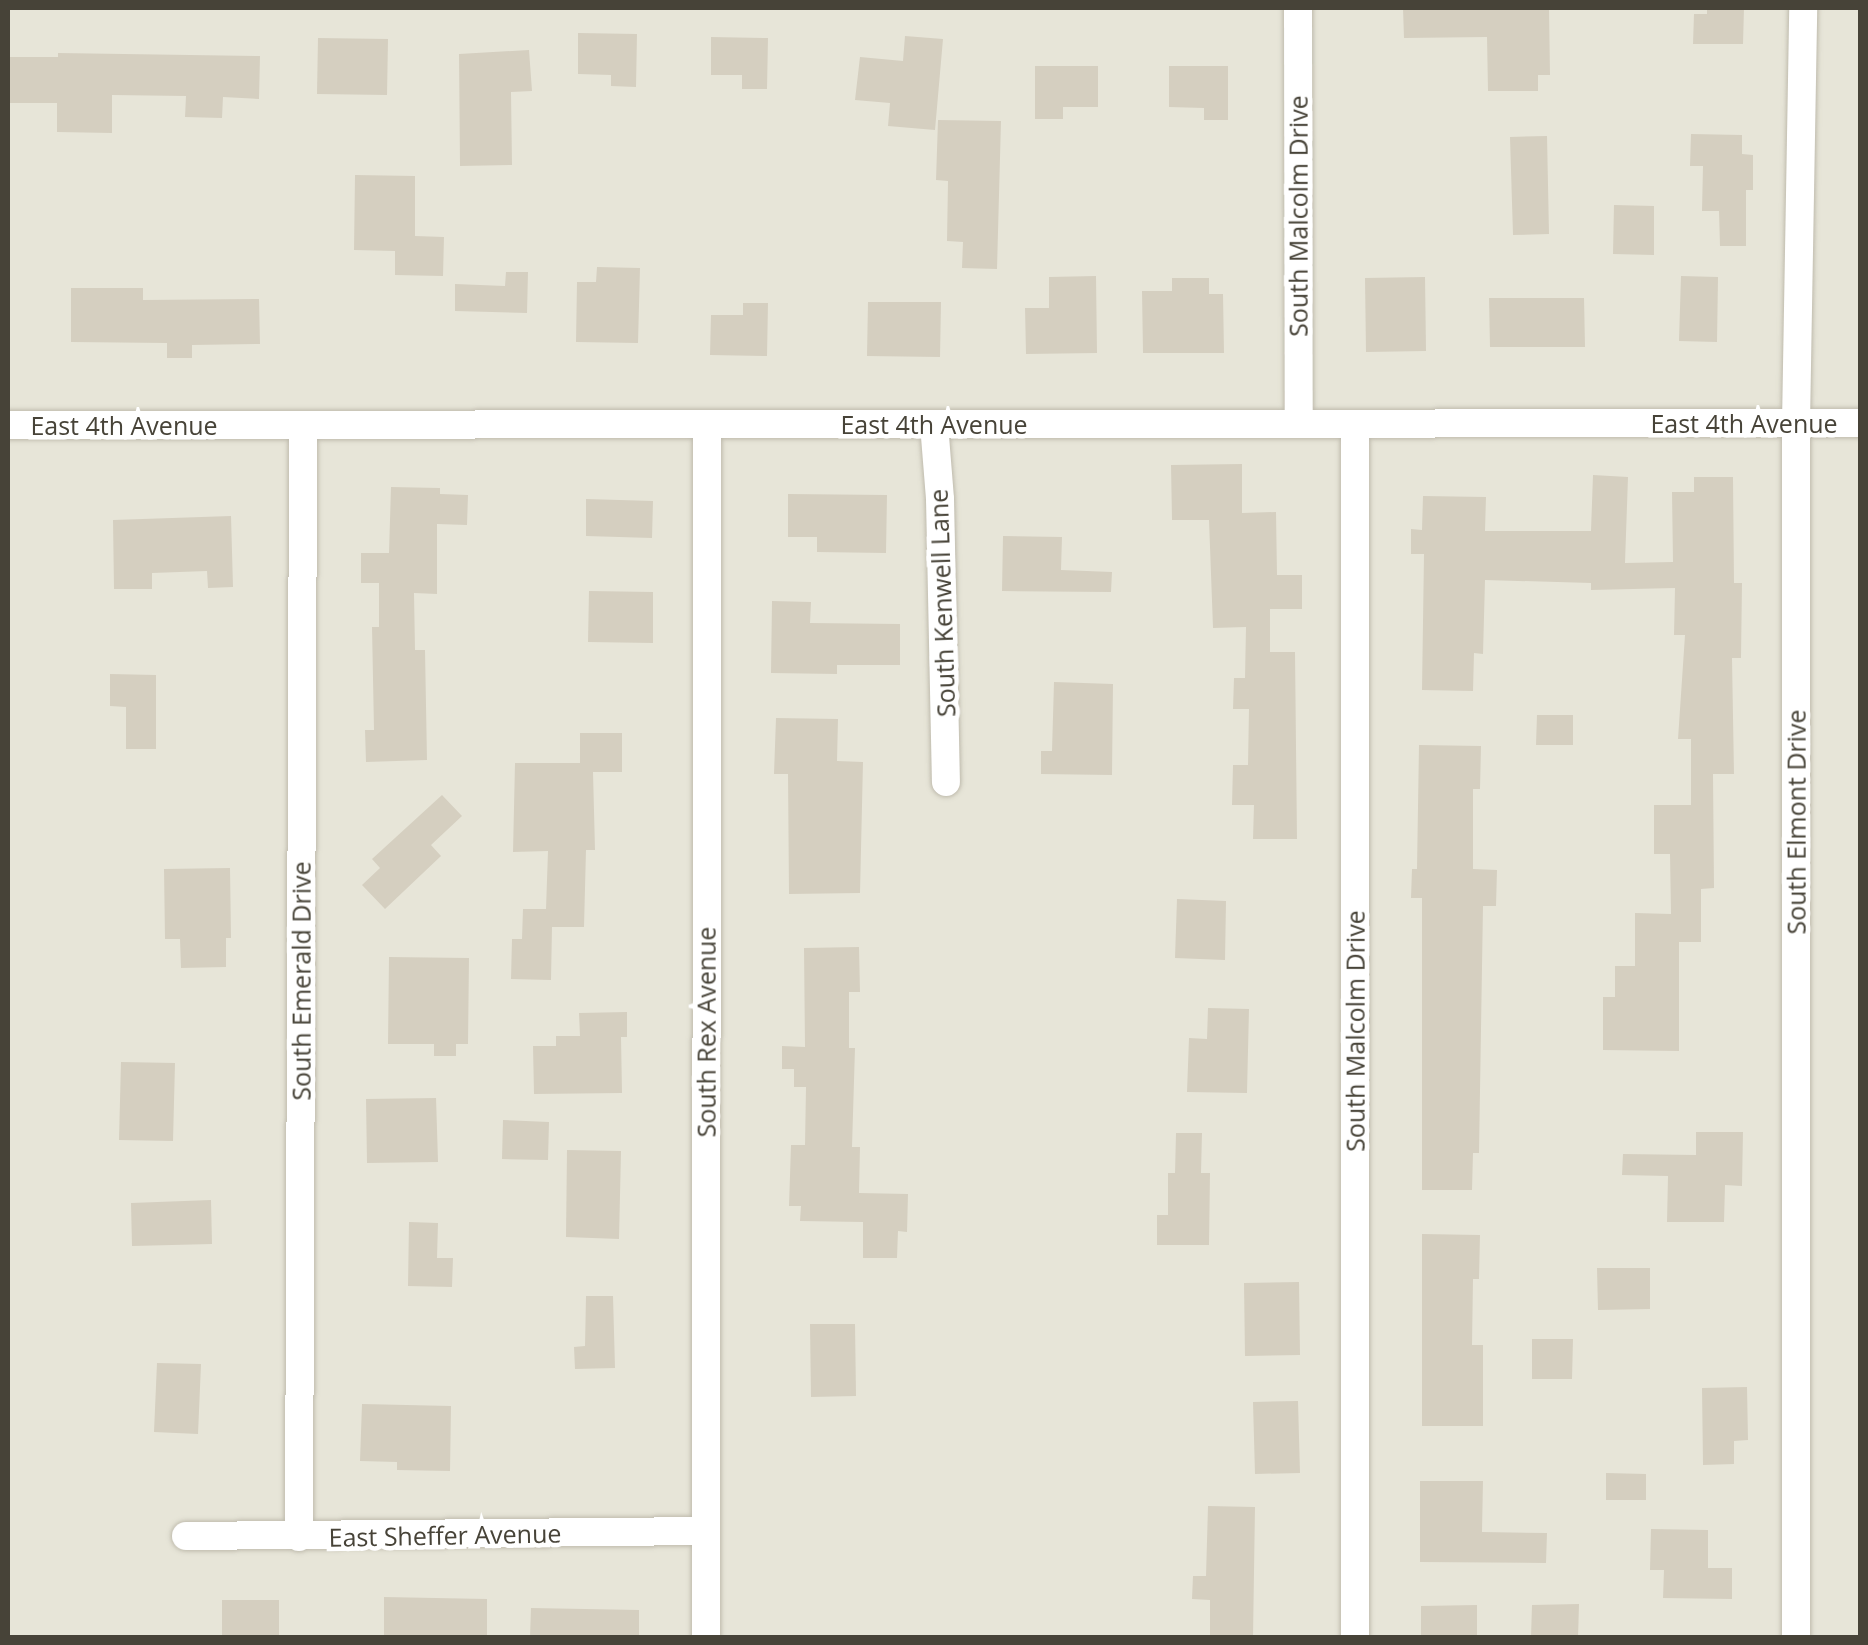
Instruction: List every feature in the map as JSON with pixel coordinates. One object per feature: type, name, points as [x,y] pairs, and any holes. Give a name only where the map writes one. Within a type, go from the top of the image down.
[{"type":"street","name":"South Malcolm Drive","points":[[1298,8],[1299,424]]},
{"type":"street","name":"South Elmont Drive","points":[[1796,1638],[1796,423],[1803,8]]},
{"type":"street","name":"East 4th Avenue","points":[[8,424],[1860,423]]},
{"type":"street","name":"South Emerald Drive","points":[[299,1536],[303,424]]},
{"type":"street","name":"South Kenwell Lane","points":[[934,424],[940,499],[946,782]]},
{"type":"street","name":"South Malcolm Drive","points":[[1355,424],[1355,1638]]},
{"type":"street","name":"South Rex Avenue","points":[[706,1638],[707,426]]},
{"type":"street","name":"East Sheffer Avenue","points":[[186,1536],[704,1531]]},
{"type":"shaded area","points":[[8,8],[1860,8],[1860,1635],[8,1638]]},
{"type":"building","points":[[1403,8],[1549,8],[1550,75],[1538,75],[1538,91],[1488,91],[1487,37],[1404,38]]},
{"type":"building","points":[[1707,8],[1744,8],[1743,44],[1693,44],[1694,14],[1707,14]]},
{"type":"building","points":[[578,33],[637,34],[636,87],[611,86],[611,75],[578,74]]},
{"type":"building","points":[[905,36],[943,39],[935,130],[888,126],[890,103],[855,100],[860,57],[903,61]]},
{"type":"building","points":[[711,37],[768,38],[767,89],[742,89],[742,75],[711,75]]},
{"type":"building","points":[[318,38],[388,39],[387,95],[317,94]]},
{"type":"building","points":[[529,50],[532,91],[511,92],[512,165],[460,166],[459,54]]},
{"type":"building","points":[[58,53],[260,56],[259,99],[223,97],[222,118],[185,117],[186,96],[112,95],[112,133],[57,132],[57,103],[8,103],[8,57],[58,57]]},
{"type":"building","points":[[1035,66],[1098,66],[1098,107],[1063,107],[1063,119],[1035,119]]},
{"type":"building","points":[[1169,66],[1228,66],[1228,120],[1204,120],[1204,108],[1169,107]]},
{"type":"building","points":[[938,120],[1001,121],[997,269],[962,268],[963,242],[947,241],[948,181],[936,180]]},
{"type":"building","points":[[1691,134],[1742,135],[1742,154],[1753,155],[1753,190],[1746,190],[1746,246],[1720,246],[1719,211],[1702,211],[1703,166],[1690,166]]},
{"type":"building","points":[[1547,136],[1549,234],[1513,235],[1510,137]]},
{"type":"building","points":[[355,175],[415,176],[415,236],[444,237],[443,276],[395,275],[395,251],[354,250]]},
{"type":"building","points":[[1614,205],[1654,206],[1654,255],[1613,254]]},
{"type":"building","points":[[597,267],[640,268],[638,343],[576,342],[577,282],[596,282]]},
{"type":"building","points":[[506,272],[528,272],[527,313],[455,311],[455,284],[505,286]]},
{"type":"building","points":[[1096,276],[1097,353],[1026,354],[1025,308],[1049,308],[1049,277]]},
{"type":"building","points":[[1681,276],[1718,277],[1717,342],[1679,341]]},
{"type":"building","points":[[1425,277],[1426,351],[1366,352],[1365,278]]},
{"type":"building","points":[[1172,278],[1209,278],[1209,294],[1223,294],[1224,353],[1143,353],[1142,291],[1172,291]]},
{"type":"building","points":[[71,288],[143,288],[143,300],[259,299],[260,344],[192,345],[192,358],[167,358],[167,343],[71,342]]},
{"type":"building","points":[[1489,298],[1584,298],[1585,347],[1490,347]]},
{"type":"building","points":[[868,302],[941,302],[940,357],[867,356]]},
{"type":"building","points":[[743,303],[768,303],[767,356],[710,355],[711,315],[743,315]]},
{"type":"building","points":[[1242,464],[1242,513],[1276,512],[1277,575],[1302,575],[1302,609],[1270,609],[1270,652],[1295,652],[1297,839],[1253,839],[1254,805],[1232,805],[1233,765],[1248,765],[1249,709],[1233,709],[1234,678],[1245,678],[1246,627],[1213,628],[1209,520],[1172,520],[1171,465]]},
{"type":"building","points":[[1593,475],[1628,477],[1625,563],[1673,562],[1672,492],[1694,492],[1694,477],[1733,477],[1734,583],[1742,583],[1741,658],[1732,658],[1734,774],[1713,774],[1714,888],[1701,889],[1701,942],[1679,942],[1679,1051],[1603,1050],[1603,997],[1615,997],[1615,966],[1635,966],[1635,913],[1671,914],[1670,854],[1654,854],[1654,805],[1691,805],[1691,739],[1678,739],[1685,635],[1674,635],[1675,588],[1591,590],[1591,583],[1485,580],[1483,654],[1474,653],[1473,691],[1422,690],[1424,554],[1411,554],[1411,529],[1422,530],[1423,496],[1486,497],[1485,531],[1591,531]]},
{"type":"building","points":[[391,487],[440,488],[440,494],[468,495],[467,525],[437,524],[437,594],[414,593],[415,650],[425,650],[427,760],[366,762],[365,730],[374,730],[372,627],[379,627],[379,583],[361,583],[361,553],[389,553]]},
{"type":"building","points":[[788,494],[887,495],[886,553],[817,552],[817,537],[788,537]]},
{"type":"building","points":[[586,499],[653,501],[652,538],[586,536]]},
{"type":"building","points":[[231,516],[233,587],[208,588],[207,571],[152,573],[152,589],[114,589],[113,520]]},
{"type":"building","points":[[1003,536],[1062,537],[1061,570],[1112,572],[1111,592],[1002,591]]},
{"type":"building","points":[[589,591],[653,592],[653,643],[588,642]]},
{"type":"building","points":[[772,601],[811,602],[810,623],[900,624],[900,665],[837,665],[837,674],[771,673]]},
{"type":"building","points":[[110,674],[156,675],[156,749],[126,749],[126,707],[110,706]]},
{"type":"building","points":[[1054,682],[1113,684],[1112,775],[1041,774],[1041,751],[1052,751]]},
{"type":"building","points":[[1537,715],[1573,715],[1573,745],[1536,745]]},
{"type":"building","points":[[776,718],[838,719],[837,761],[863,762],[860,893],[789,894],[788,774],[774,774]]},
{"type":"building","points":[[580,733],[622,733],[622,772],[593,772],[595,850],[586,850],[584,927],[552,927],[551,980],[511,979],[512,939],[522,939],[523,909],[546,909],[548,851],[513,852],[515,763],[580,763]]},
{"type":"building","points":[[1419,745],[1481,746],[1480,789],[1473,789],[1473,869],[1497,870],[1496,906],[1483,906],[1479,1153],[1473,1153],[1472,1190],[1422,1190],[1422,898],[1411,898],[1412,869],[1417,869]]},
{"type":"building","points":[[442,795],[462,816],[431,845],[441,856],[385,909],[362,885],[380,868],[372,859]]},
{"type":"building","points":[[230,868],[231,938],[226,938],[226,967],[181,968],[180,939],[165,939],[164,869]]},
{"type":"building","points":[[1177,899],[1226,901],[1225,960],[1175,958]]},
{"type":"building","points":[[859,947],[860,992],[849,992],[849,1048],[855,1048],[852,1147],[860,1147],[859,1193],[908,1194],[907,1232],[898,1231],[897,1258],[863,1258],[863,1222],[800,1221],[801,1206],[789,1206],[791,1145],[805,1145],[806,1087],[794,1087],[794,1069],[782,1069],[782,1046],[805,1047],[804,948]]},
{"type":"building","points":[[389,957],[469,958],[468,1044],[456,1044],[456,1056],[434,1056],[434,1044],[388,1044]]},
{"type":"building","points":[[1208,1008],[1249,1009],[1247,1093],[1187,1092],[1189,1038],[1207,1039]]},
{"type":"building","points":[[627,1012],[627,1037],[621,1037],[622,1093],[534,1094],[533,1046],[556,1046],[556,1036],[580,1036],[579,1013]]},
{"type":"building","points":[[121,1062],[175,1063],[173,1141],[119,1140]]},
{"type":"building","points":[[436,1098],[438,1162],[367,1163],[366,1099]]},
{"type":"building","points":[[503,1120],[549,1122],[548,1160],[502,1159]]},
{"type":"building","points":[[1696,1132],[1743,1132],[1742,1186],[1725,1185],[1724,1222],[1667,1222],[1668,1176],[1622,1175],[1623,1154],[1696,1155]]},
{"type":"building","points":[[1176,1133],[1202,1133],[1201,1173],[1210,1173],[1209,1245],[1157,1245],[1157,1215],[1168,1215],[1168,1173],[1175,1173]]},
{"type":"building","points":[[567,1150],[621,1151],[619,1239],[566,1237]]},
{"type":"building","points":[[211,1200],[212,1244],[132,1246],[131,1203]]},
{"type":"building","points":[[409,1222],[438,1223],[437,1258],[453,1258],[452,1287],[408,1286]]},
{"type":"building","points":[[1422,1234],[1480,1235],[1479,1279],[1473,1279],[1472,1345],[1483,1345],[1483,1426],[1422,1426]]},
{"type":"building","points":[[1597,1268],[1650,1268],[1650,1309],[1598,1310]]},
{"type":"building","points":[[1299,1282],[1300,1355],[1245,1356],[1244,1283]]},
{"type":"building","points":[[586,1296],[613,1296],[615,1368],[575,1369],[574,1347],[585,1346]]},
{"type":"building","points":[[810,1324],[855,1324],[856,1396],[811,1397]]},
{"type":"building","points":[[1532,1339],[1573,1339],[1572,1379],[1532,1379]]},
{"type":"building","points":[[157,1363],[201,1364],[198,1434],[154,1432]]},
{"type":"building","points":[[1747,1387],[1748,1440],[1734,1441],[1734,1464],[1703,1465],[1702,1388]]},
{"type":"building","points":[[1298,1401],[1300,1473],[1255,1474],[1253,1402]]},
{"type":"building","points":[[362,1404],[451,1406],[450,1471],[397,1470],[397,1462],[360,1461]]},
{"type":"building","points":[[1606,1473],[1646,1474],[1646,1500],[1606,1500]]},
{"type":"building","points":[[1420,1481],[1483,1481],[1482,1532],[1547,1533],[1546,1563],[1420,1562]]},
{"type":"building","points":[[1208,1506],[1255,1507],[1253,1638],[1210,1638],[1210,1600],[1192,1599],[1193,1576],[1206,1576]]},
{"type":"building","points":[[1651,1529],[1708,1530],[1708,1568],[1732,1568],[1732,1599],[1663,1598],[1664,1570],[1650,1570]]},
{"type":"building","points":[[384,1597],[487,1599],[487,1638],[384,1638]]},
{"type":"building","points":[[222,1600],[279,1600],[279,1638],[222,1638]]},
{"type":"building","points":[[1579,1604],[1578,1638],[1531,1638],[1532,1605]]},
{"type":"building","points":[[1477,1605],[1477,1638],[1421,1638],[1421,1606]]},
{"type":"building","points":[[531,1608],[639,1610],[639,1638],[530,1638]]}]
